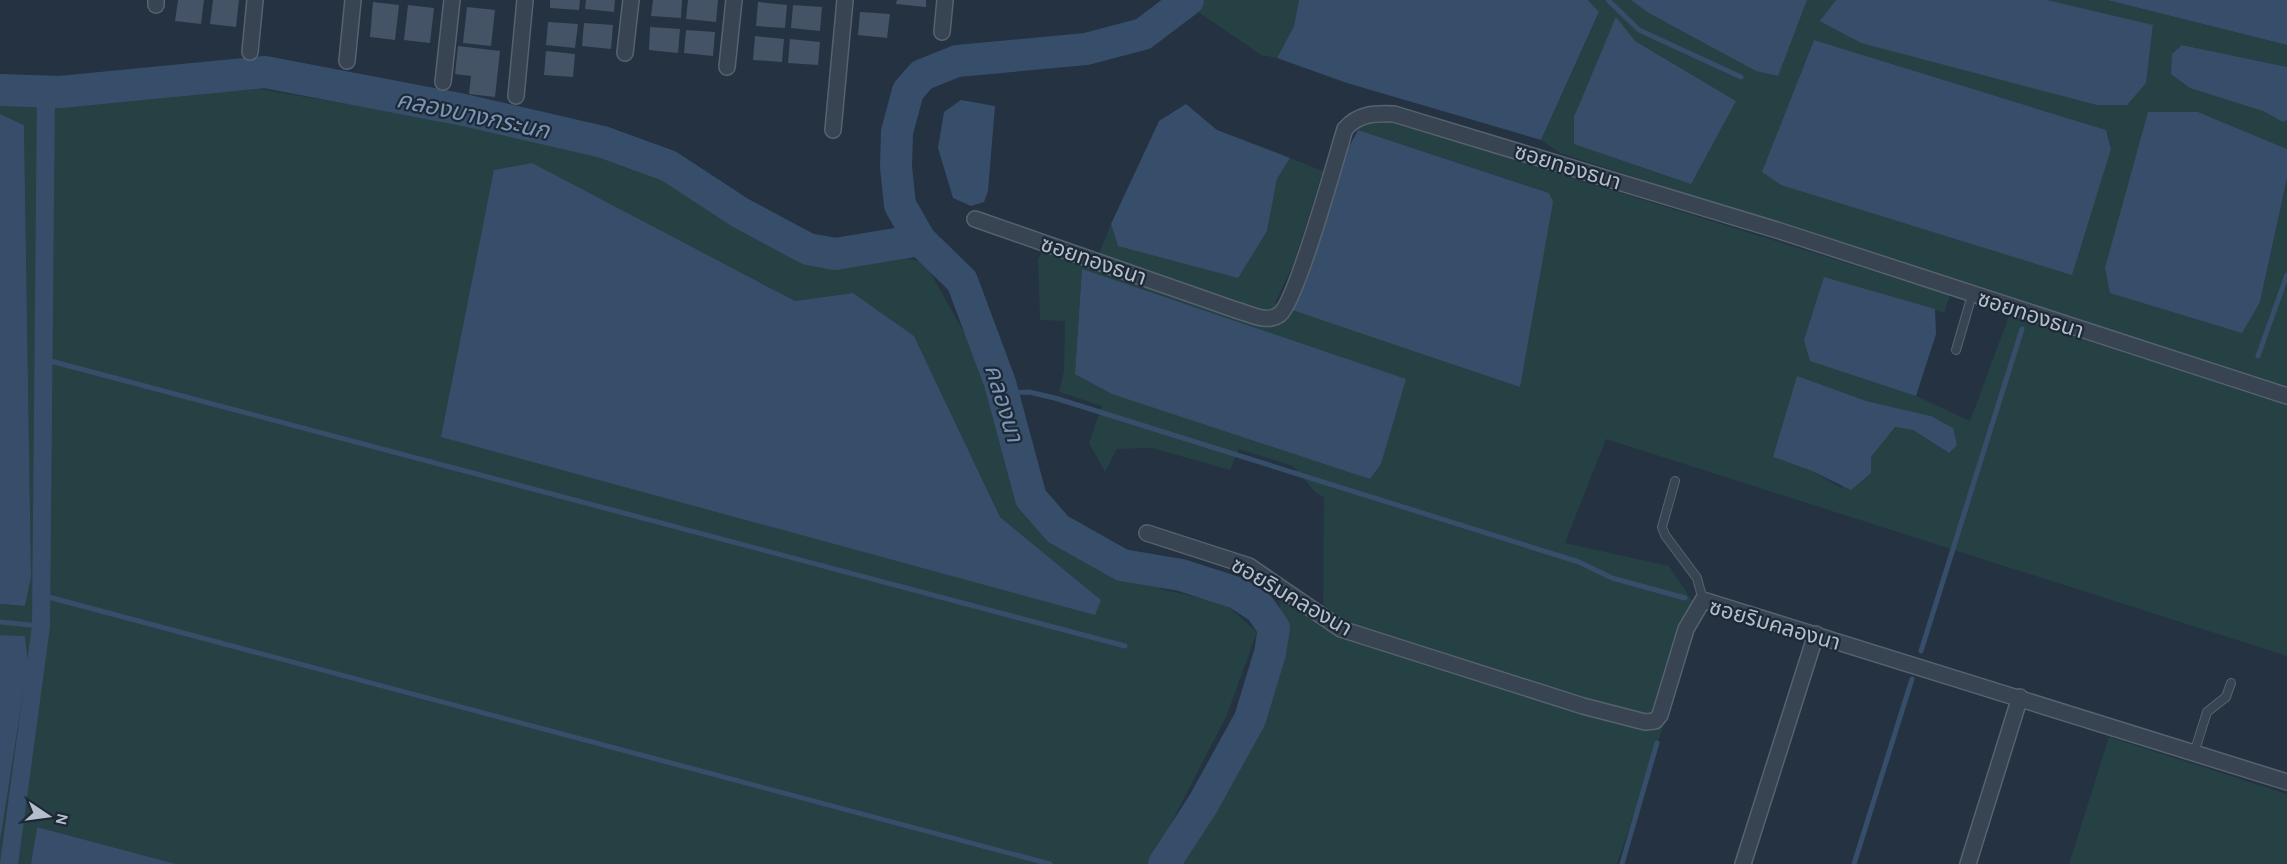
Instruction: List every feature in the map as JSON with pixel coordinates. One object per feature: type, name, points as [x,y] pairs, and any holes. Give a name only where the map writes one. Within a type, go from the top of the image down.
[{"type":"street","points":[[250,52],[255,0]]},
{"type":"street","points":[[347,61],[353,0]]},
{"type":"street","points":[[444,82],[452,0]]},
{"type":"street","points":[[516,96],[525,0]]},
{"type":"street","points":[[625,53],[631,0]]},
{"type":"street","points":[[727,67],[734,0]]},
{"type":"street","points":[[833,130],[844,0]]},
{"type":"street","points":[[942,32],[945,0]]},
{"type":"street","name":"ซอยทองธนา","points":[[975,219],[1265,319],[1280,314],[1285,309],[1297,281],[1345,129],[1354,118],[1376,113],[1394,114],[1739,219],[2287,396]]},
{"type":"street","name":"ซอยริมคลองนา","points":[[1147,533],[1249,566],[1341,629],[1583,706],[1645,722],[1655,721],[1660,716],[1686,629],[1703,600],[2287,782]]},
{"type":"street","points":[[1743,864],[1816,634]]},
{"type":"street","points":[[1968,864],[2020,697]]},
{"type":"lane","points":[[1956,350],[1972,295]]},
{"type":"lane","points":[[1675,481],[1662,526],[1665,535],[1697,578],[1703,600]]},
{"type":"lane","points":[[2194,753],[2207,712],[2226,697],[2231,683]]},
{"type":"green space","points":[[1205,0],[1299,0],[1294,26],[1277,58],[1261,55],[1194,9]]},
{"type":"green space","points":[[1588,0],[1631,0],[1647,12],[1777,76],[1807,0],[1836,0],[1821,21],[2146,83],[2153,26],[2047,0],[2107,0],[2287,45],[2287,67],[2182,45],[2263,111],[2283,121],[2287,120],[2287,149],[2198,112],[2260,302],[2287,178],[2287,388],[1560,153],[1541,140],[1599,13]],"holes":[[[1814,40],[2106,130],[2111,149],[1799,78]],[[1635,41],[1736,101],[1574,144]]]},
{"type":"green space","points":[[259,89],[458,123],[623,158],[753,226],[812,262],[898,256],[925,263],[975,352],[1022,488],[1076,551],[1164,590],[1224,603],[1257,632],[1227,715],[1150,864],[176,864],[37,827],[31,864],[0,864],[0,841],[28,662],[25,636],[0,635],[0,604],[25,606],[31,577],[24,125],[0,114],[0,98],[59,100]],"holes":[[[532,164],[795,301],[853,293],[914,336],[1000,517],[1101,600]]]},
{"type":"green space","points":[[1386,120],[1950,295],[1944,313],[1824,277],[1916,396],[1970,421],[2009,316],[2287,404],[2287,656],[1606,439],[1565,543],[1669,566],[1701,614],[1617,864],[1182,864],[1267,705],[1282,650],[1279,596],[1301,608],[1323,628],[1324,497],[1316,493],[1293,466],[1239,449],[1230,470],[1152,448],[1117,449],[1105,472],[1089,443],[1102,406],[1059,392],[1064,371],[1065,321],[1040,320],[1038,259],[1050,238],[1099,254],[1111,224],[1118,246],[1267,231],[1277,179],[1290,158],[1323,171],[1294,263],[1275,303],[1303,314],[1549,193],[1358,130],[1362,123]],"holes":[[[1082,270],[1405,379],[1381,464],[1370,479],[1075,374]],[[1866,401],[1931,416],[1948,453],[1913,430],[1894,427],[1871,457],[1841,488],[1812,471],[1773,457]]]},
{"type":"green space","points":[[2109,737],[2287,794],[2287,864],[2069,864]]},
{"type":"water","points":[[1299,0],[1588,0],[1599,12],[1541,140],[1347,83],[1277,58],[1294,26]]},
{"type":"water","points":[[1631,0],[1807,0],[1778,76],[1756,71],[1647,12]]},
{"type":"water","points":[[1836,0],[2047,0],[2153,25],[2146,83],[2127,105],[2097,105],[1861,43],[1820,21]]},
{"type":"water","points":[[2107,0],[2287,0],[2287,45]]},
{"type":"water","points":[[1616,17],[1635,41],[1736,101],[1691,184],[1574,144],[1574,117]]},
{"type":"water","points":[[1814,40],[2106,130],[2111,149],[2072,275],[1781,185],[1762,172]]},
{"type":"water","points":[[2182,45],[2287,67],[2287,120],[2283,122],[2263,111],[2190,88],[2171,74],[2172,54]]},
{"type":"water","points":[[961,100],[995,106],[988,191],[984,202],[971,206],[953,198],[938,148],[944,112]]},
{"type":"water","points":[[1186,104],[1217,130],[1290,158],[1277,179],[1267,231],[1238,278],[1118,246],[1111,224],[1159,121]]},
{"type":"water","points":[[2148,112],[2198,112],[2287,149],[2287,178],[2260,302],[2242,333],[2110,293],[2105,268]]},
{"type":"water","points":[[0,114],[24,125],[31,577],[25,606],[0,604]]},
{"type":"water","points":[[1358,130],[1549,193],[1553,202],[1520,387],[1292,310],[1349,147]]},
{"type":"water","points":[[532,163],[795,301],[853,293],[914,336],[1000,517],[1101,600],[1095,615],[441,437],[494,170]]},
{"type":"water","points":[[1082,269],[1406,379],[1381,464],[1370,479],[1112,394],[1075,374]]},
{"type":"water","points":[[1824,277],[1935,309],[1936,334],[1916,396],[1810,361],[1804,340]]},
{"type":"water","points":[[1797,376],[1866,401],[1931,416],[1953,428],[1957,445],[1949,453],[1913,430],[1895,427],[1871,457],[1871,473],[1851,490],[1812,471],[1773,457]]},
{"type":"water","points":[[0,635],[25,636],[28,662],[0,841]]},
{"type":"water","points":[[37,827],[176,864],[31,864]]},
{"type":"building","points":[[178,0],[204,0],[201,24],[175,21]]},
{"type":"building","points":[[213,0],[239,0],[236,27],[210,24]]},
{"type":"building","points":[[550,0],[580,0],[579,10],[550,8]]},
{"type":"building","points":[[586,0],[615,0],[614,12],[585,9]]},
{"type":"building","points":[[653,0],[682,0],[681,18],[651,16]]},
{"type":"building","points":[[688,0],[718,0],[716,22],[686,19]]},
{"type":"building","points":[[897,0],[926,0],[926,7],[896,4]]},
{"type":"building","points":[[373,2],[399,5],[395,40],[370,37]]},
{"type":"building","points":[[758,2],[787,5],[785,28],[756,26]]},
{"type":"building","points":[[408,5],[434,8],[430,43],[404,40]]},
{"type":"building","points":[[793,5],[822,7],[820,31],[791,28]]},
{"type":"building","points":[[467,7],[495,10],[491,46],[463,43]]},
{"type":"building","points":[[860,12],[890,14],[887,38],[858,35]]},
{"type":"building","points":[[548,22],[578,24],[575,48],[546,45]]},
{"type":"building","points":[[584,23],[613,25],[611,49],[582,46]]},
{"type":"building","points":[[650,27],[680,29],[678,53],[649,50]]},
{"type":"building","points":[[686,30],[715,32],[713,56],[684,53]]},
{"type":"building","points":[[755,36],[784,39],[782,62],[753,60]]},
{"type":"building","points":[[790,39],[820,42],[818,65],[788,63]]},
{"type":"building","points":[[458,46],[500,51],[495,97],[469,94],[471,76],[455,74]]},
{"type":"building","points":[[546,51],[575,54],[573,77],[544,75]]},
{"type":"waterway","name":"คลองนา","points":[[1164,864],[1203,804],[1250,719],[1270,653],[1274,628],[1260,608],[1237,593],[1181,575],[1122,565],[1058,529],[1031,498],[1000,383],[962,281],[920,240],[900,205],[896,167],[897,132],[908,91],[922,75],[957,61],[1086,49],[1143,34],[1188,0]]},
{"type":"waterway","points":[[1608,0],[1639,30],[1741,77]]},
{"type":"waterway","name":"คลองบางกระนก","points":[[0,90],[60,92],[265,72],[464,110],[603,142],[669,166],[739,212],[808,249],[835,254],[920,240]]},
{"type":"waterway","points":[[9,864],[41,626],[46,91]]},
{"type":"waterway","points":[[2258,356],[2287,275]]},
{"type":"waterway","points":[[1921,651],[2022,329]]},
{"type":"waterway","points":[[43,359],[1125,646]]},
{"type":"waterway","points":[[1003,393],[1029,392],[1055,398],[1579,562],[1612,578],[1685,598]]},
{"type":"waterway","points":[[41,595],[1050,864]]},
{"type":"waterway","points":[[0,622],[41,626]]},
{"type":"waterway","points":[[1854,864],[1912,679]]},
{"type":"waterway","points":[[1622,864],[1657,743]]}]
